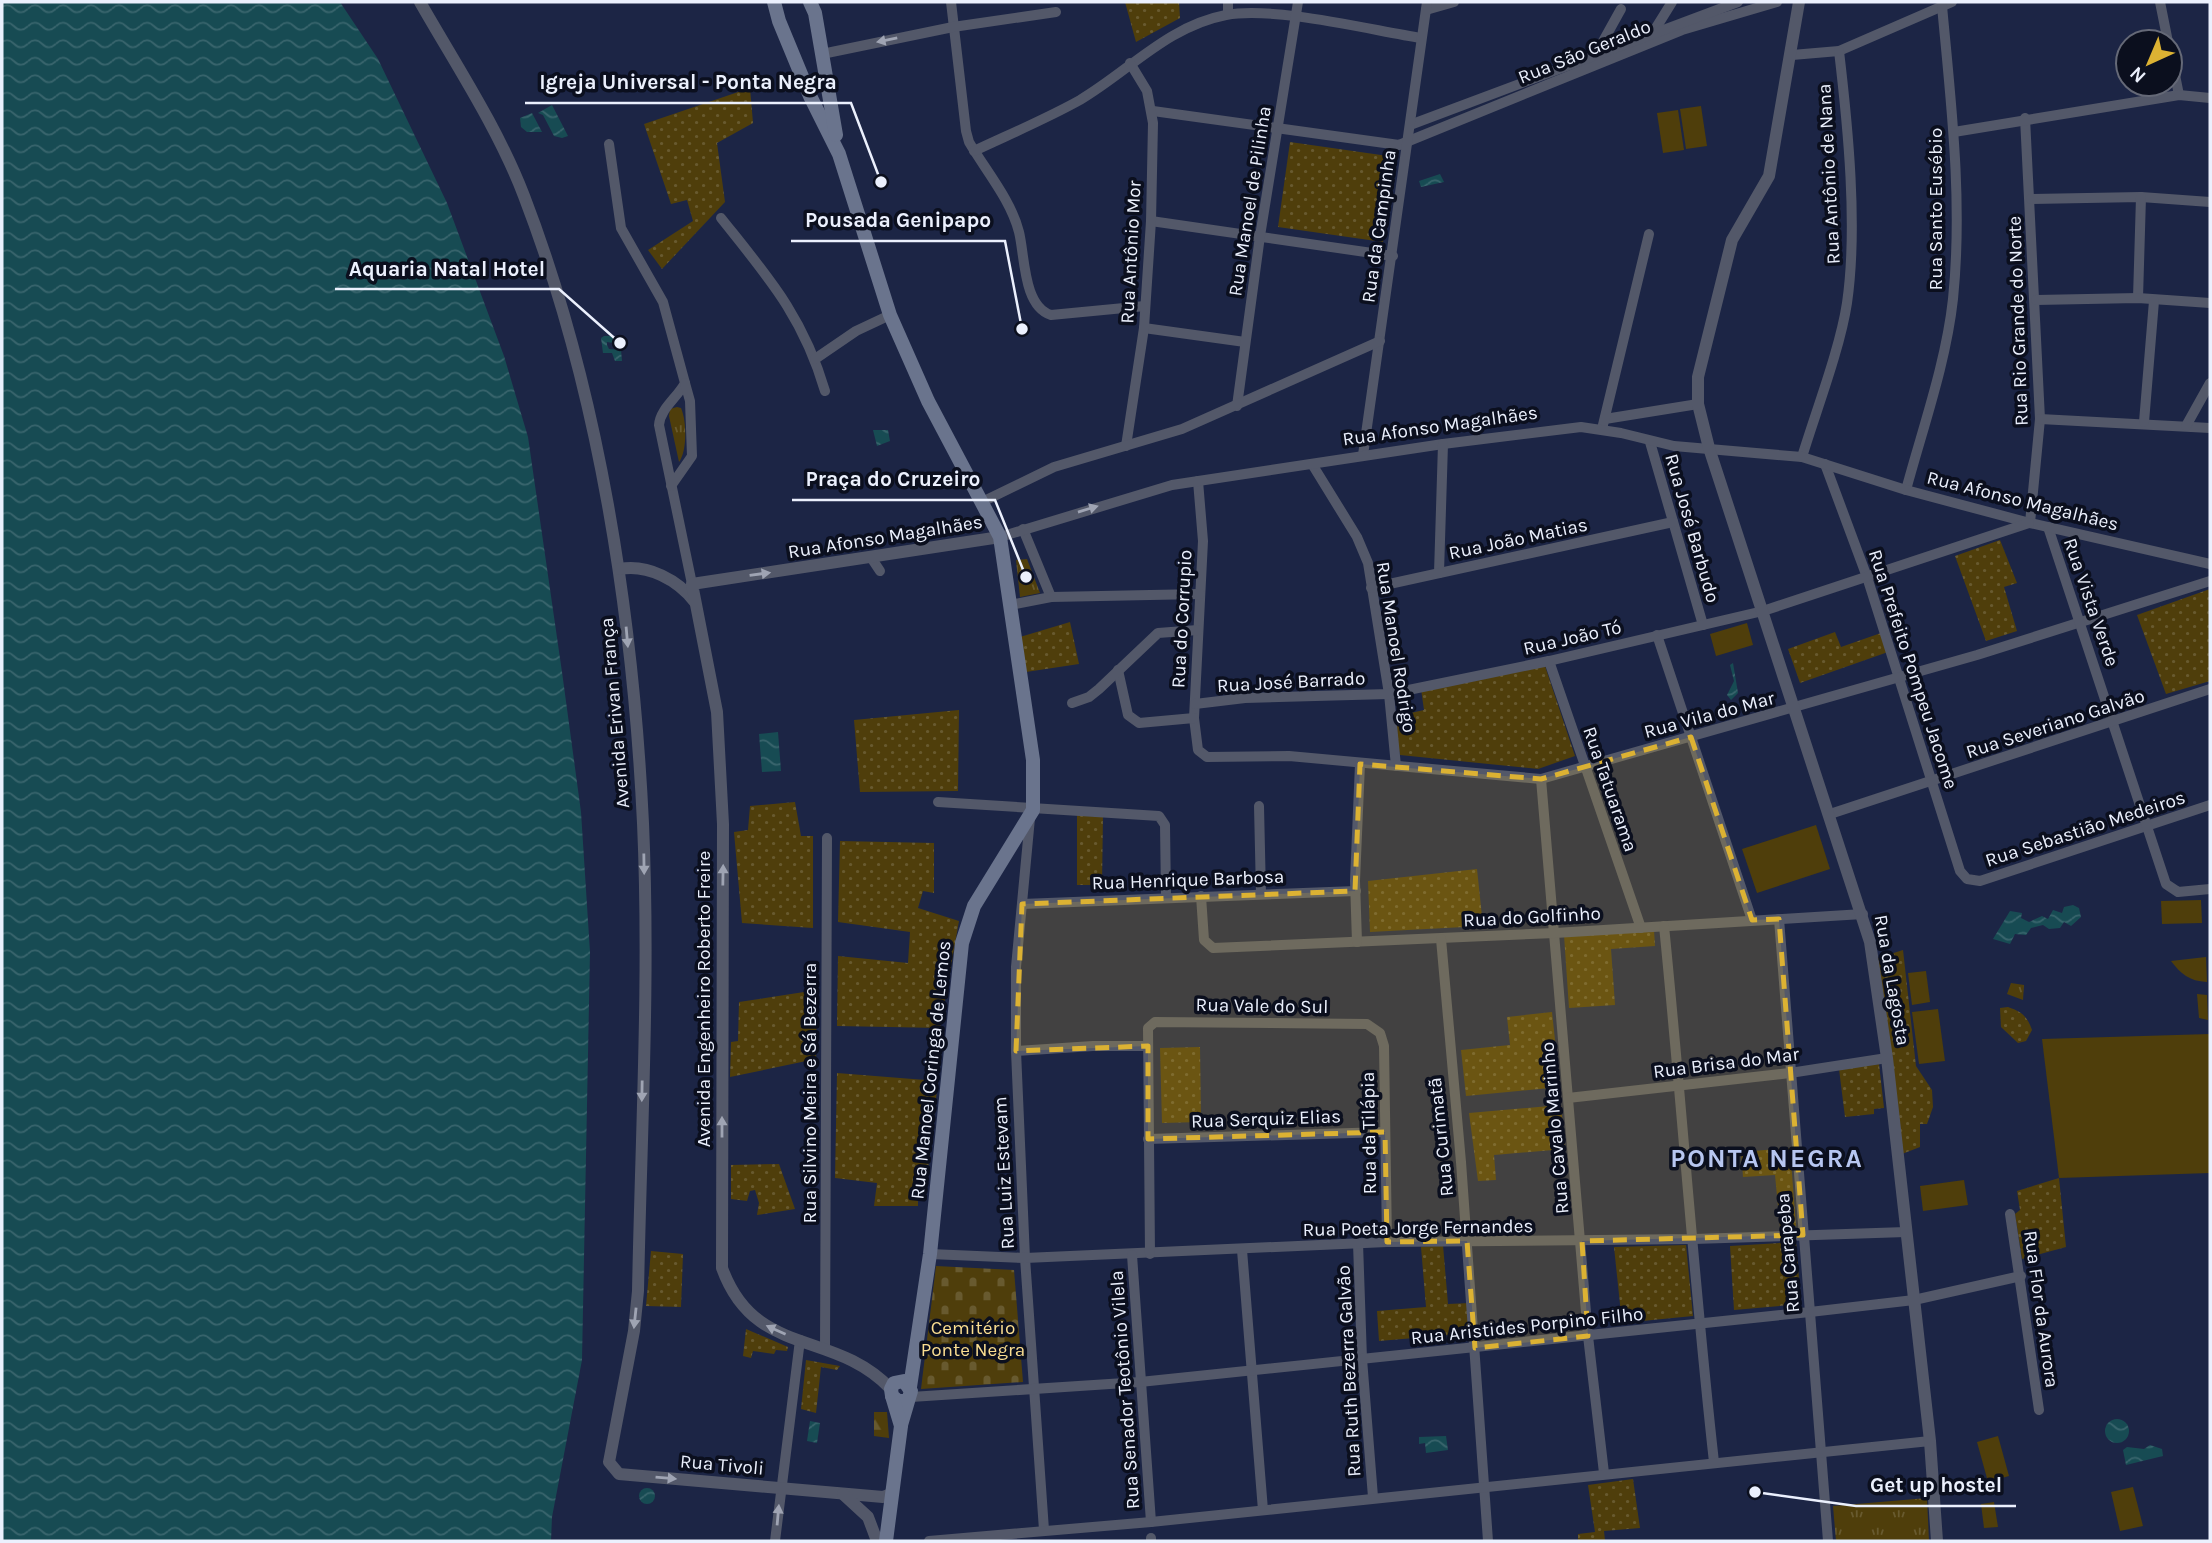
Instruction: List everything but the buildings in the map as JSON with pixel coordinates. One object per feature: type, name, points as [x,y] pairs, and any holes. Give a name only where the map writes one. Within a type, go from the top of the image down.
[{"type":"main road","points":[[772,3],[810,96],[839,154]]},
{"type":"main road","points":[[813,5],[839,154],[890,314],[928,401],[1000,537],[1033,760],[1032,812]]},
{"type":"main road","name":"Rua Manoel Coringa de Lemos","points":[[903,1389],[930,1254],[964,930],[974,906],[1032,812]]},
{"type":"main road","points":[[886,1541],[901,1426],[903,1389]]},
{"type":"street","name":"Avenida Erivan França","points":[[420,2],[523,193],[544,252],[579,379],[620,569],[643,822],[645,962],[638,1291],[633,1337],[608,1457]]},
{"type":"street","points":[[951,2],[966,131],[974,150],[1014,217],[1026,273],[1041,310],[1051,315],[1145,306]]},
{"type":"street","points":[[1228,2],[1228,15]]},
{"type":"street","name":"Rua Manoel de Pilinha","points":[[1237,406],[1260,236],[1298,2]]},
{"type":"street","points":[[1426,6],[1454,2]]},
{"type":"street","points":[[1654,32],[1671,2]]},
{"type":"street","name":"Rua São Geraldo","points":[[1410,125],[1721,5],[1738,2]]},
{"type":"street","name":"Rua São Geraldo","points":[[1408,143],[1682,30],[1777,2]]},
{"type":"street","name":"Rua da Lagosta","points":[[1799,2],[1792,55],[1769,176],[1737,229],[1729,250],[1700,363],[1698,404],[1709,448],[1863,914],[1886,1058],[1930,1441],[1937,1541]]},
{"type":"street","points":[[2160,2],[2165,28]]},
{"type":"street","points":[[1792,55],[1839,51],[1947,4]]},
{"type":"street","name":"Rua Santo Eusébio","points":[[1906,490],[1945,344],[1956,255],[1954,132],[1947,4]]},
{"type":"street","name":"Rua da Campinha","points":[[1363,455],[1426,6]]},
{"type":"street","points":[[1596,54],[1621,9]]},
{"type":"street","points":[[822,54],[953,27],[1056,12]]},
{"type":"street","points":[[974,150],[1081,99],[1184,29],[1228,15],[1296,17],[1421,38]]},
{"type":"street","name":"Rua Antônio de Nana","points":[[1802,457],[1847,306],[1852,260],[1847,143],[1839,51]]},
{"type":"street","name":"Rua Antônio Mor","points":[[1126,446],[1144,328],[1151,221],[1153,111],[1147,91],[1130,64]]},
{"type":"street","points":[[2184,95],[2210,98]]},
{"type":"street","points":[[1954,132],[2025,118],[2159,98]]},
{"type":"street","points":[[1153,111],[1391,145],[1408,143]]},
{"type":"street","name":"Rua Rio Grande do Norte","points":[[2025,118],[2040,419],[2030,523]]},
{"type":"street","points":[[609,144],[621,228],[663,302],[690,401],[692,456],[670,486]]},
{"type":"street","points":[[2031,199],[2141,197],[2210,202]]},
{"type":"street","points":[[2138,298],[2141,197]]},
{"type":"street","points":[[721,218],[786,300],[815,359],[824,391]]},
{"type":"street","points":[[1151,221],[1393,256]]},
{"type":"street","points":[[1603,424],[1649,234]]},
{"type":"street","points":[[2036,300],[2138,298],[2210,303]]},
{"type":"street","points":[[2144,422],[2154,300]]},
{"type":"street","points":[[815,359],[856,331],[890,314]]},
{"type":"street","points":[[1144,328],[1245,342]]},
{"type":"street","points":[[982,502],[1054,467],[1182,429],[1380,341]]},
{"type":"street","points":[[685,383],[659,420],[670,486],[696,604]]},
{"type":"street","points":[[2186,426],[2210,383]]},
{"type":"street","name":"Rua Afonso Magalhães","points":[[692,584],[872,559],[1000,537],[1160,487],[1363,455],[1555,428],[1603,424],[1698,404]]},
{"type":"street","points":[[2040,419],[2144,422],[2210,428]]},
{"type":"street","name":"Rua Afonso Magalhães","points":[[1603,424],[1650,442],[1802,457],[1906,490],[2030,523],[2210,564]]},
{"type":"street","name":"Rua José Barbudo","points":[[1650,442],[1703,625]]},
{"type":"street","points":[[1439,573],[1443,444]]},
{"type":"street","name":"Rua Manoel Rodrigo","points":[[1312,464],[1357,537],[1368,563],[1389,694],[1396,766]]},
{"type":"street","name":"Rua Prefeito Pompeu Jacome","points":[[1825,464],[1867,577],[1960,871],[1971,881]]},
{"type":"street","name":"Rua do Corrupio","points":[[1198,481],[1203,541],[1194,718],[1198,750],[1203,756]]},
{"type":"street","name":"Rua João Matias","points":[[1371,589],[1673,522]]},
{"type":"street","name":"Rua João Tó","points":[[1389,694],[1549,661],[1763,611],[2030,523]]},
{"type":"street","name":"Rua Vista Verde","points":[[2048,527],[2169,887],[2178,892],[2210,889]]},
{"type":"street","points":[[1023,529],[1051,597]]},
{"type":"street","points":[[872,559],[880,571]]},
{"type":"street","points":[[620,569],[632,567],[664,576],[687,592],[696,604]]},
{"type":"street","name":"Rua Vila do Mar","points":[[1203,756],[1289,756],[1541,779],[1899,678],[2210,581]]},
{"type":"street","points":[[1010,605],[1051,597],[1200,594]]},
{"type":"street","name":"Avenida Engenheiro Roberto Freire","points":[[696,604],[717,712],[723,824],[722,1268],[736,1301],[745,1311],[772,1330],[853,1360],[903,1389]]},
{"type":"street","points":[[1072,703],[1089,697],[1158,632],[1198,630]]},
{"type":"street","points":[[1657,635],[1752,920]]},
{"type":"street","name":"Rua Tatuarama","points":[[1549,661],[1642,928]]},
{"type":"street","points":[[1118,670],[1128,715],[1132,720],[1139,723],[1194,718]]},
{"type":"street","name":"Rua Severiano Galvão","points":[[1830,814],[2114,723],[2210,689]]},
{"type":"street","name":"Rua José Barrado","points":[[1195,704],[1245,698],[1389,694]]},
{"type":"street","points":[[1357,942],[1360,764]]},
{"type":"street","name":"Rua Cavalo Marinho","points":[[1541,779],[1588,1336],[1604,1473]]},
{"type":"street","points":[[938,802],[1032,812],[1161,818],[1165,825],[1166,897]]},
{"type":"street","points":[[1259,806],[1261,894]]},
{"type":"street","name":"Rua Sebastião Medeiros","points":[[1971,881],[1980,881],[2146,824],[2210,806]]},
{"type":"street","name":"Rua Luiz Estevam","points":[[1032,812],[1016,967],[1016,1051],[1025,1258],[1044,1530]]},
{"type":"street","name":"Rua Silvino Meira e Sá Bezerra","points":[[825,1349],[827,838]]},
{"type":"street","name":"Rua Henrique Barbosa","points":[[1022,904],[1356,891]]},
{"type":"street","name":"Rua do Golfinho","points":[[1201,896],[1205,943],[1213,948],[1441,939],[1863,914]]},
{"type":"street","name":"Rua Carapeba","points":[[1779,919],[1803,1235],[1824,1451],[1828,1541]]},
{"type":"street","points":[[1664,926],[1694,1239],[1699,1324],[1714,1462]]},
{"type":"street","name":"Rua Curimatã","points":[[1441,939],[1467,1241],[1488,1541]]},
{"type":"street","name":"Rua Vale do Sul","points":[[1148,1026],[1155,1021],[1367,1024],[1375,1027]]},
{"type":"street","name":"Rua Senador Teotônio Vilela","points":[[1148,1026],[1150,1254]]},
{"type":"street","name":"Rua da Tilápia","points":[[1375,1027],[1384,1046],[1387,1242]]},
{"type":"street","points":[[1016,1051],[1148,1046]]},
{"type":"street","name":"Rua Brisa do Mar","points":[[1568,1098],[1790,1073],[1886,1058]]},
{"type":"street","name":"Rua Serquiz Elias","points":[[1148,1139],[1385,1132]]},
{"type":"street","name":"Rua Flor da Aurora","points":[[2010,1214],[2039,1410]]},
{"type":"street","name":"Rua Poeta Jorge Fernandes","points":[[930,1254],[1025,1258],[1387,1242],[1694,1239],[1906,1231]]},
{"type":"street","name":"Rua Ruth Bezerra Galvão","points":[[1358,1243],[1362,1359],[1373,1497]]},
{"type":"street","points":[[1242,1250],[1263,1510]]},
{"type":"street","name":"Rua Senador Teotônio Vilela","points":[[1132,1255],[1151,1522]]},
{"type":"street","name":"Rua Aristides Porpino Filho","points":[[903,1389],[1034,1391],[1250,1372],[1914,1300],[2021,1276]]},
{"type":"street","points":[[775,1541],[800,1340]]},
{"type":"street","points":[[929,1541],[1151,1522],[1483,1485],[1930,1441]]},
{"type":"street","name":"Rua Tivoli","points":[[608,1457],[611,1466],[619,1474],[883,1497],[893,1493]]},
{"type":"street","points":[[842,1494],[868,1517],[877,1541]]},
{"type":"highlighted area","points":[[1691,737],[1752,920],[1779,919],[1803,1235],[1582,1241],[1588,1336],[1475,1348],[1467,1241],[1387,1242],[1385,1132],[1148,1139],[1148,1046],[1016,1051],[1022,904],[1355,891],[1360,764],[1541,779]]},
{"type":"green space","points":[[1125,2],[1179,2],[1180,18],[1136,42]]},
{"type":"green space","points":[[750,88],[753,123],[717,143],[725,202],[662,269],[648,250],[693,221],[687,200],[671,204],[644,124]]},
{"type":"green space","points":[[1701,106],[1707,146],[1686,149],[1680,109]]},
{"type":"green space","points":[[1678,110],[1684,150],[1663,153],[1657,113]]},
{"type":"green space","points":[[1290,142],[1395,157],[1383,242],[1278,227]]},
{"type":"green space","points":[[681,408],[685,428],[684,451],[679,462],[669,416],[670,409]]},
{"type":"green space","points":[[2000,540],[2017,583],[2004,587],[2017,631],[1986,641],[1955,556]]},
{"type":"green space","points":[[1027,559],[1040,593],[1020,597],[1016,560]]},
{"type":"green space","points":[[2210,589],[2210,681],[2166,694],[2137,615]]},
{"type":"green space","points":[[1070,622],[1079,664],[1026,672],[1020,637]]},
{"type":"green space","points":[[1747,623],[1753,645],[1716,656],[1710,634]]},
{"type":"green space","points":[[1835,632],[1841,647],[1881,633],[1888,652],[1800,683],[1788,649]]},
{"type":"green space","points":[[1545,666],[1575,756],[1538,769],[1400,755],[1393,717],[1424,710],[1421,689]]},
{"type":"green space","points":[[959,710],[958,791],[860,792],[854,720]]},
{"type":"green space","points":[[795,802],[801,836],[813,836],[813,928],[742,923],[734,832],[748,830],[750,806]]},
{"type":"green space","points":[[1077,815],[1103,815],[1102,885],[1077,885]]},
{"type":"green space","points":[[1816,825],[1830,869],[1757,893],[1742,849]]},
{"type":"green space","points":[[840,841],[934,843],[934,893],[923,891],[918,908],[959,921],[940,1028],[837,1026],[838,956],[908,963],[910,932],[838,922]]},
{"type":"green space","points":[[1477,869],[1483,926],[1370,932],[1368,881]]},
{"type":"green space","points":[[2201,900],[2202,923],[2162,924],[2161,901]]},
{"type":"green space","points":[[1654,930],[1655,946],[1611,949],[1615,1005],[1569,1008],[1564,935]]},
{"type":"green space","points":[[1903,950],[1916,1066],[1932,1090],[1933,1107],[1927,1124],[1920,1124],[1920,1147],[1902,1154],[1878,958]]},
{"type":"green space","points":[[2206,957],[2207,982],[2186,976],[2171,961]]},
{"type":"green space","points":[[1926,971],[1930,1002],[1912,1005],[1908,973]]},
{"type":"green space","points":[[2011,983],[2024,985],[2023,1000],[2007,994]]},
{"type":"green space","points":[[817,990],[816,1059],[730,1077],[731,1042],[738,1041],[739,1002]]},
{"type":"green space","points":[[2197,994],[2207,995],[2208,1020],[2199,1018]]},
{"type":"green space","points":[[2008,1007],[2028,1021],[2032,1030],[2026,1041],[2018,1043],[2001,1027],[2000,1008]]},
{"type":"green space","points":[[1938,1009],[1945,1061],[1919,1064],[1912,1012]]},
{"type":"green space","points":[[1552,1012],[1560,1087],[1466,1096],[1461,1050],[1510,1045],[1507,1017]]},
{"type":"green space","points":[[2210,1034],[2210,1173],[2059,1178],[2042,1039]]},
{"type":"green space","points":[[1200,1047],[1201,1122],[1162,1123],[1160,1048]]},
{"type":"green space","points":[[1879,1064],[1884,1108],[1874,1109],[1874,1114],[1845,1117],[1839,1069]]},
{"type":"green space","points":[[837,1073],[938,1081],[926,1186],[918,1185],[918,1206],[874,1206],[877,1183],[835,1178]]},
{"type":"green space","points":[[1561,1105],[1565,1149],[1494,1155],[1496,1180],[1478,1181],[1469,1113]]},
{"type":"green space","points":[[1790,1148],[1796,1226],[1780,1227],[1775,1175],[1743,1177],[1741,1152]]},
{"type":"green space","points":[[779,1164],[795,1209],[757,1215],[759,1203],[755,1190],[750,1191],[747,1201],[731,1199],[731,1165]]},
{"type":"green space","points":[[2059,1178],[2066,1247],[2022,1259],[2015,1214],[2020,1210],[2017,1191]]},
{"type":"green space","points":[[1964,1180],[1968,1205],[1923,1211],[1920,1186]]},
{"type":"green space","points":[[1796,1242],[1801,1304],[1734,1310],[1730,1246]]},
{"type":"green space","points":[[1443,1245],[1448,1304],[1470,1303],[1473,1333],[1379,1341],[1377,1311],[1426,1307],[1421,1247]]},
{"type":"green space","points":[[1686,1245],[1693,1316],[1622,1323],[1614,1247]]},
{"type":"green space","points":[[651,1251],[683,1254],[681,1307],[646,1306]]},
{"type":"green space","name":"Cemitério Ponte Negra","points":[[936,1266],[1014,1270],[1023,1382],[921,1389]]},
{"type":"green space","points":[[746,1329],[788,1347],[787,1351],[776,1350],[774,1354],[753,1351],[751,1358],[743,1356]]},
{"type":"green space","points":[[806,1360],[840,1366],[837,1370],[821,1367],[816,1413],[801,1409]]},
{"type":"green space","points":[[874,1412],[887,1412],[889,1438],[874,1436]]},
{"type":"green space","points":[[1998,1436],[2009,1476],[1988,1482],[1977,1442]]},
{"type":"green space","points":[[1633,1479],[1640,1528],[1604,1531],[1605,1541],[1578,1541],[1578,1534],[1595,1532],[1588,1485]]},
{"type":"green space","points":[[2133,1487],[2143,1526],[2120,1531],[2111,1492]]},
{"type":"green space","points":[[1927,1498],[1929,1541],[1836,1541],[1833,1506]]},
{"type":"green space","points":[[1994,1502],[1998,1527],[1984,1528],[1981,1504]]},
{"type":"water","points":[[2,2],[340,2],[378,59],[447,203],[504,356],[528,437],[562,672],[581,812],[590,952],[582,1360],[552,1517],[551,1541],[2,1541]]},
{"type":"water","points":[[552,105],[568,136],[554,136],[543,115],[538,113]]},
{"type":"water","points":[[532,113],[542,132],[527,132],[521,127],[520,118]]},
{"type":"water","points":[[1440,174],[1444,182],[1421,187],[1419,181]]},
{"type":"water","points":[[613,336],[613,343],[607,342],[607,345],[609,349],[621,350],[622,361],[615,361],[612,353],[603,353],[601,338]]},
{"type":"water","points":[[873,430],[888,430],[890,441],[877,446]]},
{"type":"water","points":[[1733,663],[1738,693],[1731,700],[1727,695],[1734,681],[1730,665]]},
{"type":"water","points":[[778,732],[781,771],[762,772],[759,734]]},
{"type":"water","points":[[2073,905],[2079,908],[2081,917],[2071,926],[2064,922],[2060,928],[2049,929],[2043,925],[2031,928],[2026,935],[2015,934],[2010,944],[1993,939],[2010,911],[2022,913],[2021,918],[2029,922],[2042,916],[2048,919],[2053,910],[2062,913],[2064,907]]},
{"type":"water","points":[[2117,1419],[2125,1423],[2129,1431],[2125,1439],[2117,1443],[2109,1439],[2105,1431],[2109,1423]]},
{"type":"water","points":[[810,1421],[820,1423],[817,1443],[807,1441]]},
{"type":"water","points":[[1446,1436],[1448,1450],[1426,1453],[1425,1443],[1419,1444],[1419,1437]]},
{"type":"water","points":[[2150,1445],[2162,1449],[2163,1456],[2126,1465],[2123,1450],[2127,1447],[2144,1449]]},
{"type":"water","points":[[647,1488],[653,1490],[653,1502],[647,1504],[641,1502],[639,1496],[641,1490]]},
{"type":"place","name":"Igreja Universal - Ponta Negra","points":[[881,182]]},
{"type":"place","name":"Pousada Genipapo","points":[[1022,329]]},
{"type":"place","name":"Aquaria Natal Hotel","points":[[620,343]]},
{"type":"place","name":"Praça do Cruzeiro","points":[[1026,577]]},
{"type":"place","name":"Get up hostel","points":[[1755,1492]]},
{"type":"district","name":"PONTA NEGRA","points":[[1767,1158]]}]
